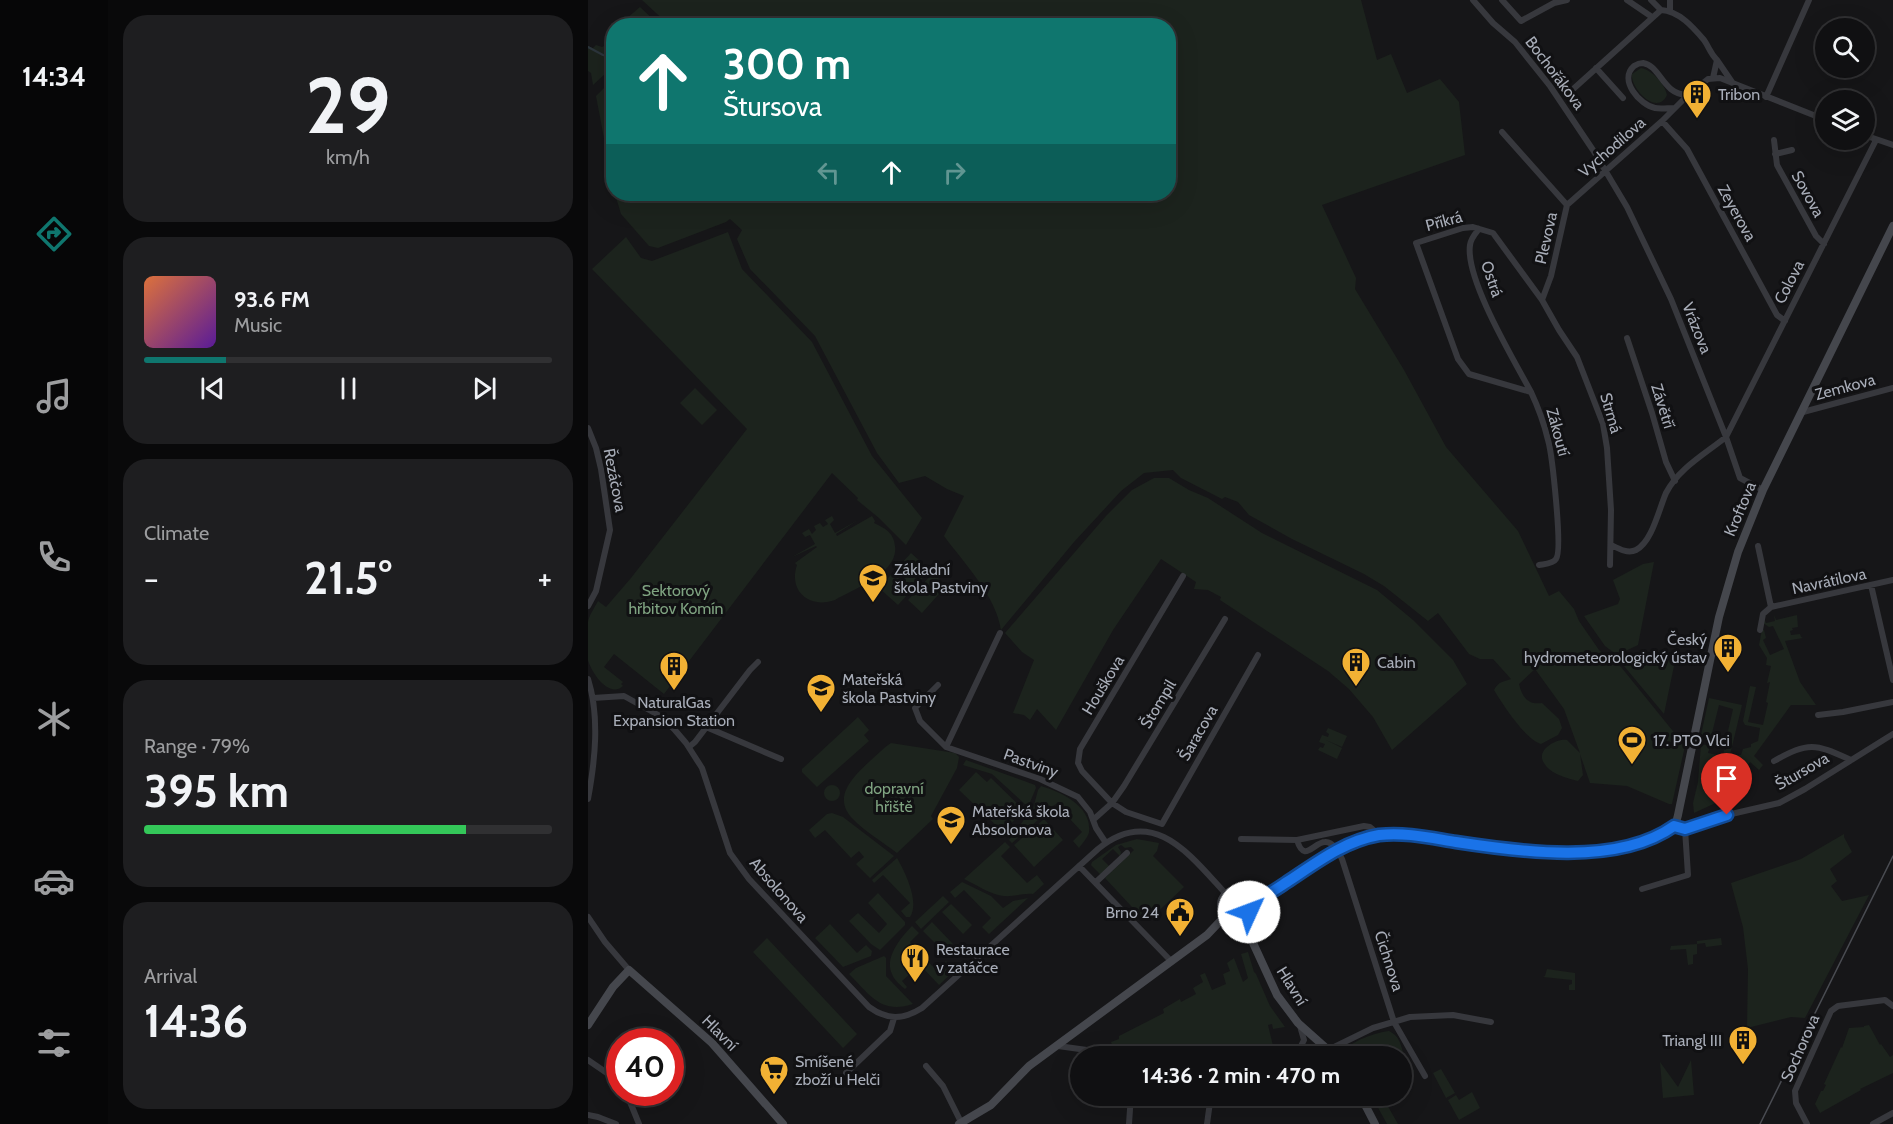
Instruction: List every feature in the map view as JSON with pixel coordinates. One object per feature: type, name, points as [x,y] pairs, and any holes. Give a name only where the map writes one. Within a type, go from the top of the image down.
[{"type":"street","name":"Bochořákova","points":[[1473,0],[1493,23],[1515,42],[1550,86],[1606,170]]},
{"type":"street","points":[[1502,0],[1521,21],[1554,3],[1567,0]]},
{"type":"street","points":[[1626,0],[1652,17]]},
{"type":"street","points":[[1651,0],[1661,10],[1678,14],[1706,42],[1709,52],[1733,83]]},
{"type":"street","points":[[1670,0],[1670,11]]},
{"type":"street","points":[[1766,97],[1809,0]]},
{"type":"street","points":[[1571,91],[1661,10]]},
{"type":"street","points":[[1717,60],[1713,78],[1733,83],[1815,116]]},
{"type":"street","name":"Vychodilova","points":[[1674,108],[1655,108],[1646,105],[1629,85],[1628,72],[1637,64],[1643,63],[1651,66],[1673,92],[1688,94]]},
{"type":"street","name":"Vychodilova","points":[[1596,68],[1623,98]]},
{"type":"street","name":"Vychodilova","points":[[1567,205],[1662,121],[1688,94],[1702,82],[1713,78]]},
{"type":"street","name":"Zeyerova","points":[[1662,121],[1687,149],[1778,315],[1785,321]]},
{"type":"street","name":"Plevova","points":[[1502,132],[1567,205],[1551,276],[1542,300]]},
{"type":"street","name":"Sovova","points":[[1774,140],[1777,165],[1816,236],[1824,244]]},
{"type":"street","points":[[1876,140],[1893,145]]},
{"type":"street","name":"Colova","points":[[1726,437],[1876,140]]},
{"type":"street","name":"Sovova","points":[[1775,154],[1792,150]]},
{"type":"street","name":"Vrázova","points":[[1606,170],[1627,207],[1645,249],[1671,299],[1740,478],[1763,490]]},
{"type":"street","name":"Kroftova","points":[[1674,826],[1720,615],[1738,552],[1763,490],[1893,226]]},
{"type":"street","name":"Příkrá","points":[[1416,243],[1463,228],[1479,229]]},
{"type":"street","name":"Ostrá","points":[[1531,392],[1482,296],[1471,262],[1469,247],[1479,229],[1493,233],[1542,300]]},
{"type":"street","name":"Zákoutí","points":[[1416,243],[1458,359],[1469,374],[1531,392],[1542,417],[1553,470],[1559,544],[1558,557],[1554,562],[1539,565]]},
{"type":"street","name":"Strmá","points":[[1542,300],[1577,357],[1603,424],[1610,480],[1610,565]]},
{"type":"street","name":"Závětří","points":[[1627,338],[1666,462],[1675,481]]},
{"type":"street","name":"Zemkova","points":[[1803,412],[1893,388]]},
{"type":"street","name":"Řezáčova","points":[[588,428],[598,453],[610,530],[596,591],[588,606]]},
{"type":"street","points":[[1611,545],[1619,550],[1630,552],[1638,549],[1652,530],[1667,492],[1675,481],[1686,468],[1726,437]]},
{"type":"street","points":[[1758,546],[1771,607],[1762,614],[1760,630]]},
{"type":"street","name":"Houškova","points":[[1112,802],[1082,771],[1078,763],[1080,748],[1183,576]]},
{"type":"street","name":"Navrátilova","points":[[1771,607],[1893,580]]},
{"type":"street","points":[[1871,585],[1893,680]]},
{"type":"street","name":"Štompil","points":[[1112,802],[1226,619]]},
{"type":"street","points":[[946,747],[1000,633]]},
{"type":"street","name":"Šaracova","points":[[1112,802],[1126,812],[1162,824],[1258,655]]},
{"type":"street","points":[[689,747],[758,662]]},
{"type":"street","points":[[588,679],[592,698],[595,749],[588,799]]},
{"type":"street","name":"Pastviny","points":[[938,685],[915,708],[920,721],[946,747],[1040,779],[1069,792],[1085,804],[1097,831],[1106,843]]},
{"type":"street","name":"Absolonova","points":[[592,698],[624,696],[660,717],[674,729],[702,768],[730,853],[749,879],[869,1007],[884,1016],[894,1018]]},
{"type":"street","points":[[1818,715],[1893,702]]},
{"type":"street","points":[[706,727],[782,759]]},
{"type":"street","name":"Štursova","points":[[1685,829],[1727,815],[1779,802],[1805,789],[1893,734]]},
{"type":"street","points":[[1774,761],[1793,750],[1808,746],[1822,747],[1851,760]]},
{"type":"street","points":[[1093,820],[1112,802]]},
{"type":"street","points":[[1241,839],[1297,840],[1363,826],[1370,827],[1380,835]]},
{"type":"street","points":[[1251,902],[1267,895],[1337,850],[1360,840],[1380,835],[1399,834],[1548,853],[1586,852],[1636,844],[1660,836],[1674,826],[1685,829],[1688,875],[1642,889]]},
{"type":"street","points":[[846,1073],[890,1031],[894,1018],[915,1012],[928,1003],[1079,866],[1106,843],[1126,833],[1147,832],[1165,837],[1184,849],[1226,893]]},
{"type":"street","points":[[1297,840],[1304,850],[1313,849],[1323,842],[1327,842],[1337,850]]},
{"type":"street","name":"Čichnova","points":[[1337,850],[1342,859],[1394,1022],[1425,1076]]},
{"type":"street","points":[[1096,882],[1127,853]]},
{"type":"street","points":[[1079,866],[1171,961]]},
{"type":"street","points":[[1234,890],[1243,891],[1251,902],[1247,916],[1233,920],[1225,916],[1221,903],[1226,893],[1234,890]]},
{"type":"street","points":[[926,1066],[943,1086],[960,1124],[991,1105],[1029,1066],[1207,935],[1225,916]]},
{"type":"street","points":[[588,917],[605,942],[629,970],[613,987],[588,1025]]},
{"type":"street","name":"Hlavní","points":[[1242,919],[1273,989],[1299,1023],[1324,1046]]},
{"type":"street","name":"Hlavní","points":[[629,970],[712,1043],[783,1124]]},
{"type":"street","name":"Sochorova","points":[[1807,1124],[1796,1102],[1795,1091],[1832,1011],[1838,1006],[1885,1000],[1893,1006]]},
{"type":"street","points":[[1343,1046],[1373,1028],[1410,1017],[1453,1015],[1491,1022]]},
{"type":"street","points":[[1299,1023],[1304,1040],[1301,1046]]},
{"type":"street","points":[[1058,1046],[1070,1047]]},
{"type":"street","points":[[588,1060],[606,1072]]},
{"type":"street","points":[[632,1106],[639,1124]]},
{"type":"street","points":[[1129,1124],[1130,1106]]},
{"type":"street","points":[[1207,1124],[1209,1106]]},
{"type":"street","points":[[1366,1106],[1375,1124]]},
{"type":"street","points":[[1873,1124],[1893,1113]]},
{"type":"street","points":[[588,1115],[616,1124]]},
{"type":"green space","points":[[642,0],[1361,0],[1377,60],[1391,54],[1407,93],[1440,79],[1459,102],[1465,155],[1322,205],[1356,278],[1355,289],[1404,370],[1446,447],[1518,531],[1549,596],[1559,591],[1574,609],[1579,621],[1599,650],[1621,667],[1685,746],[1672,804],[1627,786],[1590,783],[1580,754],[1583,775],[1578,781],[1550,770],[1544,763],[1542,754],[1553,743],[1567,740],[1580,753],[1564,709],[1535,669],[1519,684],[1522,693],[1533,703],[1542,703],[1559,719],[1562,728],[1558,735],[1541,744],[1521,729],[1494,690],[1499,683],[1511,679],[1493,659],[1480,659],[1469,654],[1438,613],[1428,621],[1384,586],[1364,574],[1292,539],[1249,515],[1238,502],[1225,497],[1222,499],[1181,478],[1173,470],[1144,473],[1121,491],[1074,542],[1001,630],[998,617],[986,592],[944,536],[964,496],[925,476],[899,483],[877,453],[815,336],[750,269],[737,239],[742,230],[730,219],[658,248],[649,246],[621,214],[617,201],[1176,201],[1176,18],[661,18]]},
{"type":"green space","points":[[640,7],[652,18],[627,18]]},
{"type":"green space","points":[[606,45],[606,80],[605,74],[593,85],[591,73],[588,71],[588,46]]},
{"type":"green space","points":[[1641,68],[1654,75],[1664,86],[1667,95],[1663,101],[1651,102],[1635,86],[1632,74]]},
{"type":"green space","points":[[606,86],[606,149],[596,96]]},
{"type":"green space","name":"Sektorový hřbitov Komín","points":[[728,232],[742,269],[812,342],[872,456],[922,518],[906,545],[857,500],[858,498],[832,473],[664,694],[614,654],[604,667],[623,682],[621,684],[623,686],[612,689],[601,682],[588,660],[588,622],[591,614],[598,601],[606,607],[631,578],[747,429],[592,269],[626,237],[641,258],[652,261]]},
{"type":"green space","points":[[695,388],[717,410],[702,425],[680,403]]},
{"type":"green space","points":[[1154,478],[1169,478],[1208,498],[1262,533],[1377,590],[1413,620],[1453,660],[1467,684],[1392,750],[1373,717],[1349,689],[1328,671],[1220,600],[1221,597],[1208,590],[1194,589],[1196,582],[1161,559],[1113,630],[1056,730],[1037,709],[1030,720],[1024,715],[1013,713],[1034,660],[1022,652],[1005,633],[1106,516],[1132,490]]},
{"type":"green space","points":[[832,516],[834,520],[830,524],[835,533],[858,520],[836,534],[837,536],[872,516],[874,523],[891,534],[895,546],[894,556],[890,564],[874,579],[835,600],[817,602],[803,596],[798,590],[795,563],[817,547],[792,557],[815,544],[810,535],[805,537],[802,533],[809,529],[812,534],[816,530],[814,526],[820,523],[823,527],[828,524],[825,520]]},
{"type":"green space","points":[[911,553],[930,570],[898,605],[879,588]]},
{"type":"green space","points":[[1654,562],[1638,645],[1617,655],[1605,646],[1584,616],[1618,604],[1620,599],[1613,580],[1643,564]]},
{"type":"green space","points":[[933,573],[946,586],[922,613],[908,600]]},
{"type":"green space","points":[[1774,615],[1776,620],[1797,615],[1798,627],[1792,628],[1791,635],[1800,634],[1803,638],[1785,641],[1800,682],[1816,705],[1791,705],[1754,756],[1763,765],[1759,770],[1750,762],[1740,777],[1711,782],[1722,800],[1694,813],[1693,803],[1698,782],[1701,744],[1710,746],[1708,753],[1723,756],[1730,732],[1728,731],[1733,709],[1719,705],[1711,737],[1701,735],[1709,698],[1742,705],[1730,755],[1741,755],[1743,749],[1751,747],[1751,744],[1758,741],[1760,728],[1745,725],[1743,721],[1750,686],[1756,687],[1748,722],[1763,725],[1768,703],[1766,702],[1770,682],[1767,683],[1771,666],[1766,665],[1767,658],[1759,645],[1762,629],[1766,638],[1763,640],[1770,655],[1784,649],[1773,626],[1769,627],[1763,623],[1764,618],[1766,623],[1775,621]]},
{"type":"green space","points":[[1668,650],[1674,666],[1664,714],[1624,666]]},
{"type":"green space","points":[[858,717],[869,730],[864,735],[869,741],[817,787],[802,772],[802,769]]},
{"type":"green space","points":[[1328,728],[1347,736],[1342,747],[1326,740],[1342,748],[1337,759],[1318,750],[1325,744],[1319,742],[1322,735],[1328,737],[1329,734],[1326,732]]},
{"type":"green space","name":"dopravní hřiště","points":[[891,743],[955,753],[959,757],[957,768],[931,816],[933,819],[897,853],[858,824],[847,811],[844,803],[844,795],[852,780]]},
{"type":"green space","points":[[966,760],[1035,785],[1036,788],[1028,807],[992,774],[963,765]]},
{"type":"green space","points":[[976,772],[987,782],[991,778],[1024,810],[1003,832],[959,790]]},
{"type":"green space","points":[[829,785],[835,785],[840,793],[838,799],[829,801],[824,796],[824,790]]},
{"type":"green space","points":[[1041,786],[1066,796],[1086,815],[1089,832],[1079,848],[1073,841],[1082,832],[1056,804],[1051,807],[1046,802],[1035,812],[1033,809]]},
{"type":"green space","points":[[832,813],[843,817],[894,856],[870,878],[856,864],[864,857],[859,851],[851,858],[825,830],[815,838],[809,830],[827,814]]},
{"type":"green space","points":[[1029,813],[1032,813],[1038,820],[1012,843],[1009,840]]},
{"type":"green space","points":[[1044,819],[1063,840],[1034,867],[1014,845]]},
{"type":"green space","points":[[1844,834],[1852,852],[1830,869],[1837,881],[1831,886],[1842,901],[1869,895],[1805,1018],[1791,1017],[1747,1028],[1748,969],[1743,927],[1731,883],[1801,859]]},
{"type":"green space","points":[[1137,839],[1159,843],[1153,856],[1184,887],[1148,921],[1145,921],[1105,878],[1134,850],[1131,847],[1125,848],[1121,845],[1118,847],[1121,852],[1120,856],[1113,849],[1102,859],[1110,867],[1101,875],[1091,865],[1116,845]]},
{"type":"green space","points":[[1005,842],[1010,847],[1001,856],[1027,883],[1037,875],[1044,884],[1033,894],[999,895],[964,879]]},
{"type":"green space","points":[[897,858],[912,895],[913,911],[910,917],[906,917],[901,911],[910,903],[883,875],[874,883],[872,880]]},
{"type":"green space","points":[[962,882],[991,896],[1003,908],[1013,901],[1028,898],[989,934],[982,927],[991,918],[964,890],[955,898],[950,892]]},
{"type":"green space","points":[[878,893],[905,922],[905,925],[880,950],[849,921],[858,913],[879,933],[887,924],[868,903]]},
{"type":"green space","points":[[943,896],[949,902],[921,929],[915,922]]},
{"type":"green space","points":[[951,904],[972,925],[963,934],[942,912]]},
{"type":"green space","points":[[932,922],[953,944],[944,952],[923,931]]},
{"type":"green space","points":[[830,924],[857,953],[866,945],[872,951],[871,956],[843,967],[815,938]]},
{"type":"green space","points":[[912,926],[919,933],[910,942],[936,970],[946,961],[954,971],[939,985],[920,965],[902,981],[907,987],[905,989],[893,976],[890,968],[892,955]]},
{"type":"green space","points":[[767,938],[857,1034],[843,1048],[753,952]]},
{"type":"green space","points":[[1721,938],[1722,945],[1706,947],[1705,943],[1697,944],[1697,941]]},
{"type":"green space","points":[[1697,944],[1697,954],[1693,955],[1693,964],[1688,965],[1686,949],[1670,950],[1671,946]]},
{"type":"green space","points":[[1248,952],[1254,972],[1270,1006],[1285,1027],[1273,1029],[1272,1024],[1268,1025],[1273,1046],[1113,1046],[1111,1042],[1119,1039],[1119,1036],[1164,1013],[1163,1009],[1180,999],[1181,1002],[1196,994],[1193,988],[1203,982],[1200,975],[1205,973],[1212,990],[1226,984],[1223,974],[1230,971],[1227,963],[1234,958],[1243,982],[1248,978],[1241,954]]},
{"type":"green space","points":[[884,956],[886,976],[913,1004],[902,1007],[884,1005],[876,1001],[849,974],[856,968]]},
{"type":"green space","points":[[1547,969],[1575,973],[1575,990],[1569,990],[1572,980],[1543,977]]},
{"type":"green space","points":[[1869,1025],[1880,1045],[1890,1057],[1893,1055],[1893,1073],[1860,1089],[1820,1113],[1815,1104],[1826,1085],[1824,1084],[1849,1028]]},
{"type":"green space","points":[[1389,1031],[1395,1035],[1401,1046],[1350,1046],[1372,1035]]},
{"type":"green space","points":[[1691,1060],[1694,1095],[1663,1098],[1660,1062],[1678,1087]]},
{"type":"green space","points":[[1441,1069],[1455,1093],[1446,1098],[1433,1073]]},
{"type":"green space","points":[[1472,1092],[1480,1108],[1459,1120],[1448,1100],[1456,1095],[1459,1100]]},
{"type":"green space","points":[[1377,1106],[1388,1106],[1398,1124],[1387,1124]]},
{"type":"waterway","points":[[588,47],[606,56]]},
{"type":"tram line","points":[[1760,1124],[1893,856]]},
{"type":"place","name":"Tribon","points":[[1697,120]]},
{"type":"place","name":"Základní škola Pastviny","points":[[873,604]]},
{"type":"place","name":"Český hydrometeorologický ústav","points":[[1728,674]]},
{"type":"place","name":"Cabin","points":[[1356,688]]},
{"type":"place","name":"NaturalGas Expansion Station","points":[[674,692]]},
{"type":"place","name":"Mateřská škola Pastviny","points":[[821,714]]},
{"type":"place","name":"17. PTO Vlci","points":[[1632,766]]},
{"type":"place","name":"Mateřská škola Absolonova","points":[[951,846]]},
{"type":"place","name":"Brno 24","points":[[1180,938]]},
{"type":"place","name":"Restaurace v zatáčce","points":[[915,984]]},
{"type":"place","name":"Triangl III","points":[[1743,1066]]},
{"type":"place","name":"Smíšené zboží u Helči","points":[[774,1096]]},
{"type":"route","points":[[1249,912],[1251,902],[1267,895],[1337,850],[1353,842],[1380,835],[1399,834],[1531,852],[1586,852],[1636,844],[1660,836],[1674,826],[1685,829],[1727,815]]}]
